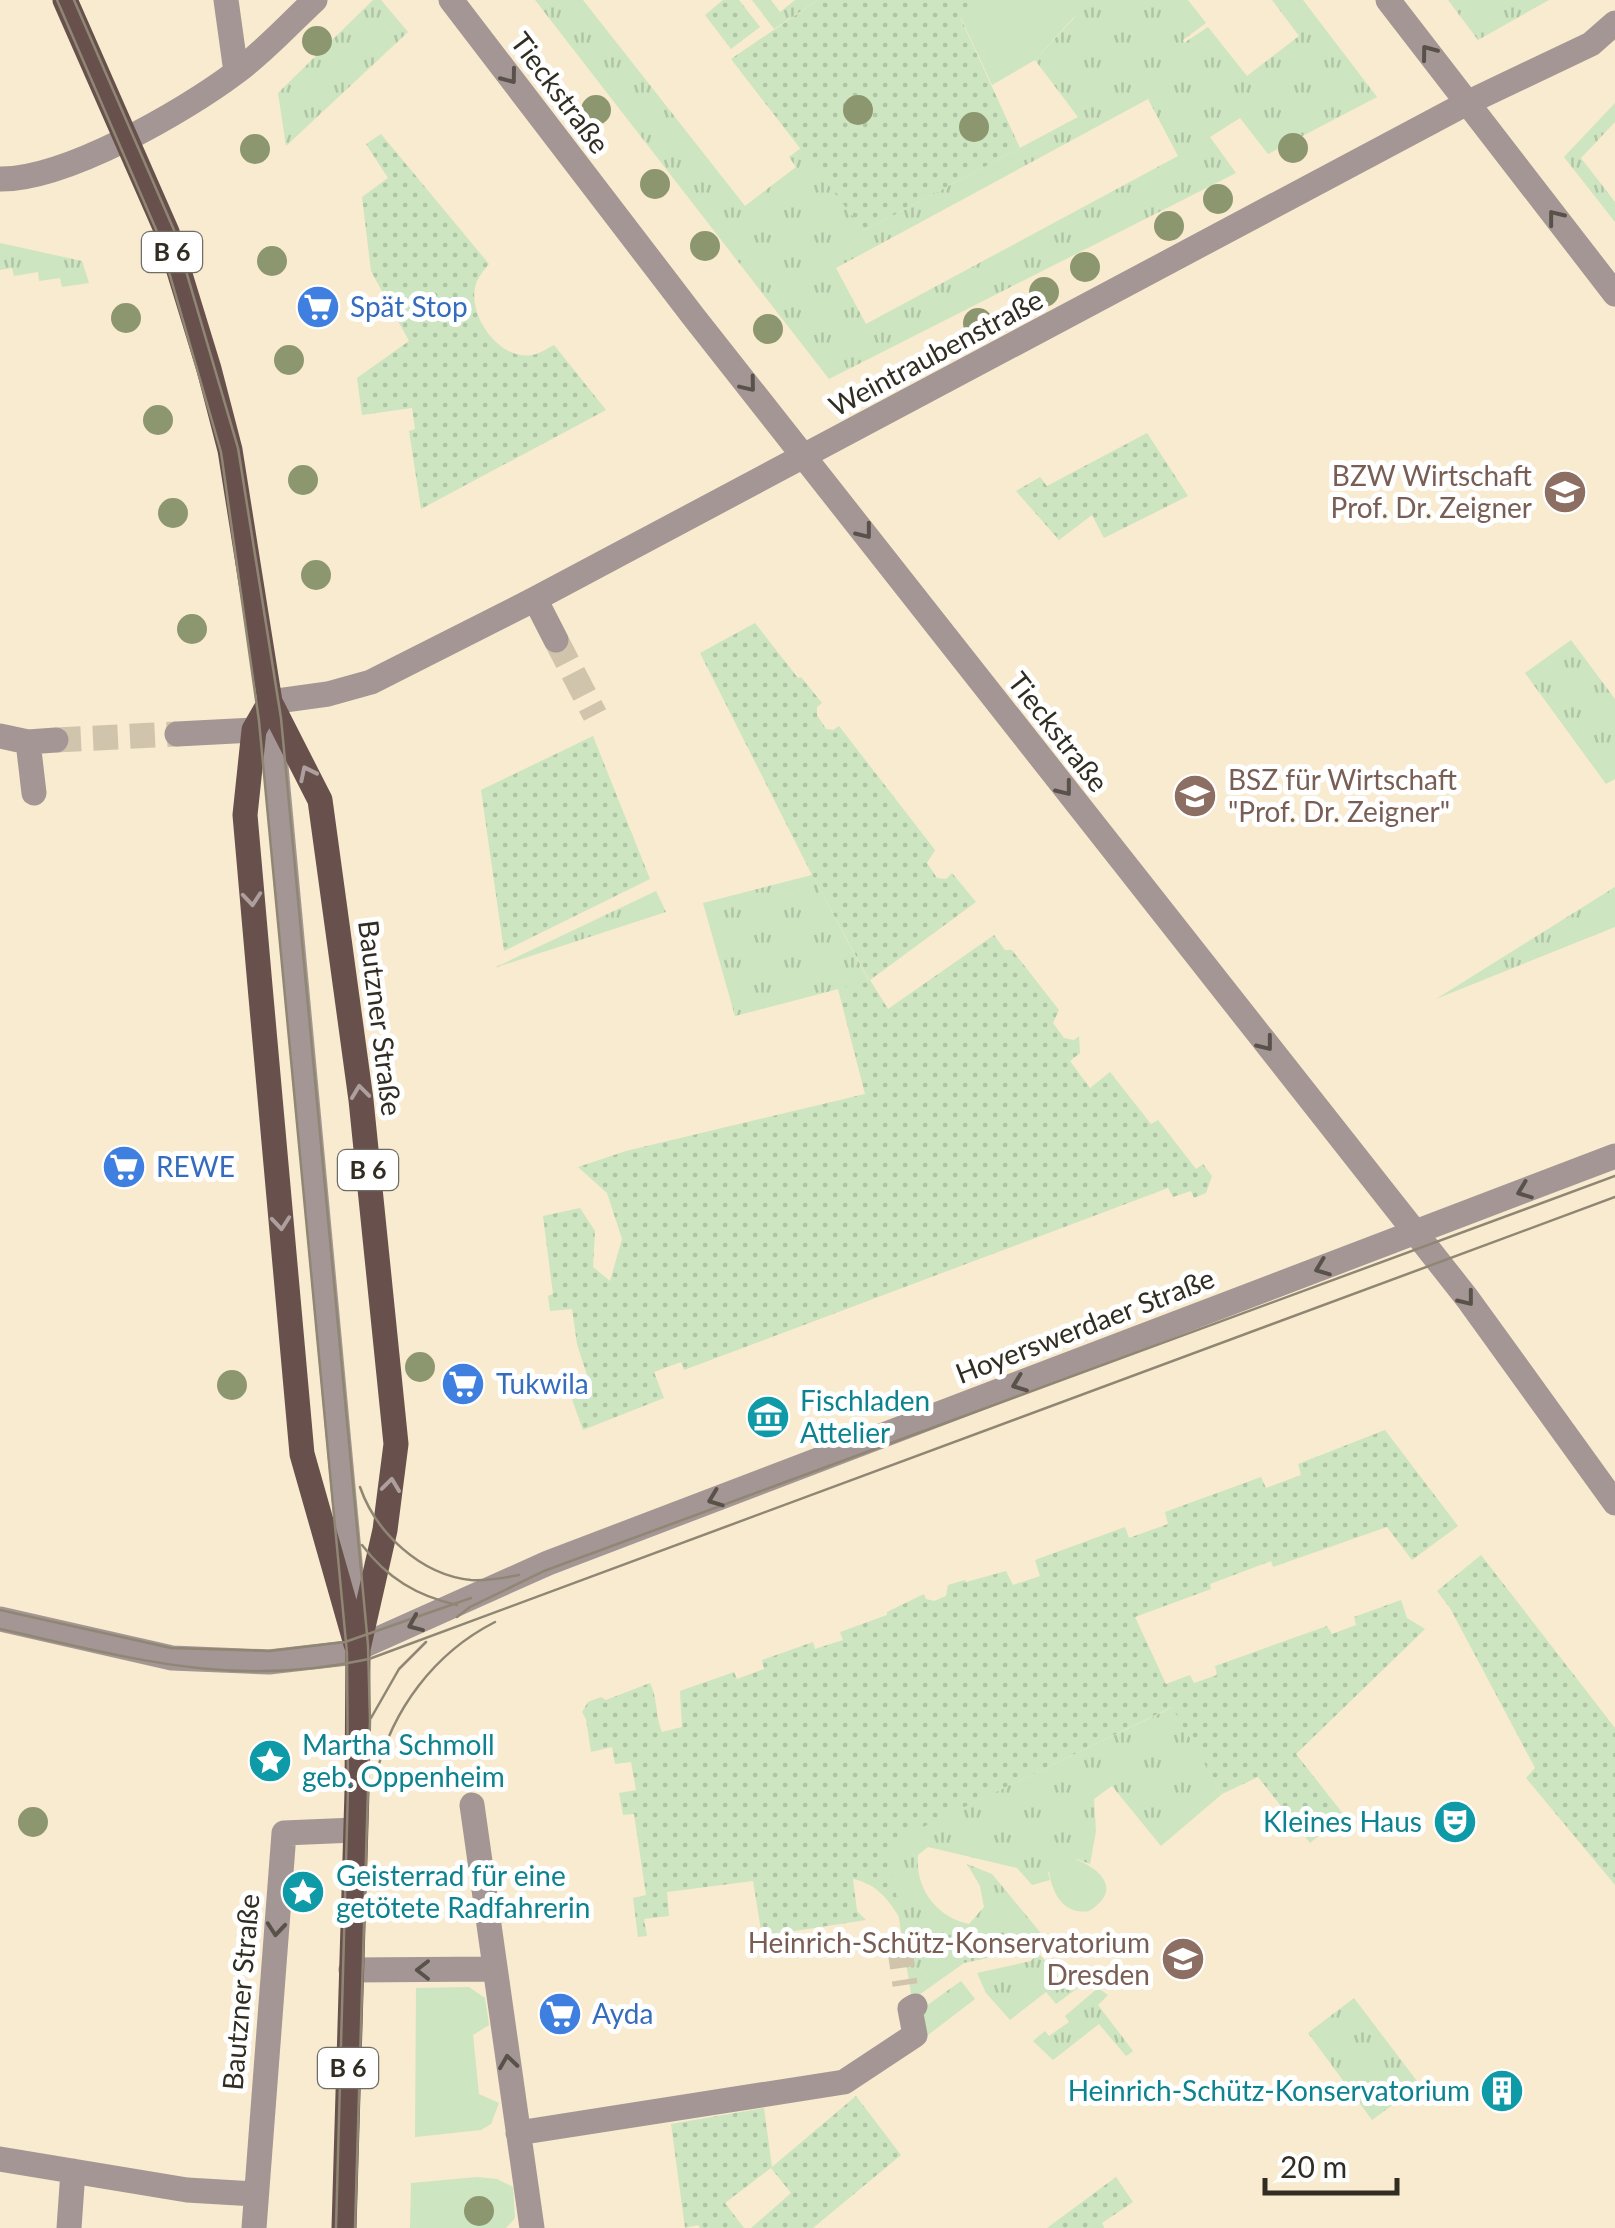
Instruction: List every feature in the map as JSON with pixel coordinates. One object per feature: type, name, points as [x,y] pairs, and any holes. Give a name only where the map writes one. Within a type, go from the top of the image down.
[{"type":"main road","name":"Bautzner Straße","points":[[64,0],[166,232],[214,385],[230,450],[270,702],[320,800],[361,1100],[396,1444],[385,1530],[358,1649],[344,2228]]},
{"type":"main road","name":"Bautzner Straße","points":[[270,702],[254,730],[244,815],[302,1454],[358,1649]]},
{"type":"street","points":[[226,0],[236,72]]},
{"type":"street","points":[[0,179],[42,173],[126,139],[236,72],[315,0]]},
{"type":"street","name":"Tieckstraße","points":[[451,0],[693,316],[1467,1298],[1615,1503]]},
{"type":"street","points":[[1388,0],[1615,294]]},
{"type":"street","name":"Weintraubenstraße","points":[[270,702],[328,694],[371,682],[535,599],[1467,104],[1592,44],[1615,23]]},
{"type":"street","points":[[535,599],[556,640]]},
{"type":"street","points":[[270,702],[358,1649]]},
{"type":"street","points":[[177,734],[254,730]]},
{"type":"street","points":[[0,736],[28,742],[56,740]]},
{"type":"street","points":[[28,742],[34,793]]},
{"type":"street","name":"Hoyerswerdaer Straße","points":[[0,1619],[172,1658],[269,1662],[312,1659],[358,1649],[548,1563],[1615,1156]]},
{"type":"street","points":[[472,1804],[532,2228]]},
{"type":"street","name":"Bautzner Straße","points":[[254,2228],[284,1833],[355,1830]]},
{"type":"street","points":[[351,1970],[495,1969]]},
{"type":"street","points":[[518,2133],[844,2082],[915,2035],[910,2000]]},
{"type":"street","points":[[0,2159],[187,2190],[255,2194]]},
{"type":"street","points":[[70,2228],[72,2171]]},
{"type":"green space","points":[[373,0],[381,0],[408,32],[286,146],[278,93]]},
{"type":"green space","points":[[535,0],[583,0],[745,206],[796,167],[789,157],[801,148],[864,231],[1078,117],[1035,60],[1075,17],[1063,0],[1188,0],[1206,23],[1184,43],[1208,27],[1247,76],[1299,36],[1272,0],[1303,0],[1377,97],[1268,154],[1240,118],[1210,137],[1236,173],[829,379]],"holes":[[[1148,99],[1178,156],[866,324],[836,268]]]},
{"type":"green space","points":[[723,0],[739,0],[760,27],[731,49],[705,15]]},
{"type":"green space","points":[[752,0],[771,0],[780,12],[795,0],[818,0],[774,29]]},
{"type":"green space","points":[[818,0],[973,0],[961,19],[1020,148],[864,231],[731,59]]},
{"type":"green space","points":[[973,0],[1063,0],[1075,16],[1035,60],[992,85],[961,18]]},
{"type":"green space","points":[[1448,0],[1549,0],[1478,40]]},
{"type":"green space","points":[[1615,103],[1615,122],[1581,158],[1615,202],[1615,222],[1564,157]]},
{"type":"green space","points":[[381,134],[489,264],[477,281],[474,296],[488,333],[508,351],[520,355],[535,354],[554,345],[606,410],[421,509],[409,431],[415,429],[412,408],[362,415],[357,378],[409,341],[371,271],[362,197],[388,178],[366,144]]},
{"type":"green space","points":[[0,243],[82,261],[89,283],[62,287],[60,278],[39,281],[38,272],[14,276],[12,268],[0,270]]},
{"type":"green space","points":[[1147,433],[1188,496],[1104,538],[1092,515],[1059,540],[1016,491],[1040,477],[1047,486]]},
{"type":"green space","points":[[755,623],[822,703],[817,707],[817,715],[826,729],[839,726],[935,850],[927,863],[937,878],[946,879],[952,873],[976,902],[870,980],[888,1009],[994,935],[1005,950],[1012,950],[1059,1010],[1053,1023],[1064,1038],[1074,1040],[1079,1036],[1080,1053],[1070,1061],[1090,1088],[1110,1072],[1151,1124],[1158,1120],[1196,1169],[1203,1164],[1212,1176],[1206,1193],[1194,1198],[1191,1191],[1173,1197],[1168,1188],[684,1370],[681,1362],[654,1372],[664,1398],[583,1430],[568,1388],[588,1378],[577,1344],[572,1309],[550,1311],[548,1296],[553,1294],[543,1216],[580,1208],[595,1231],[593,1267],[610,1281],[622,1239],[607,1193],[578,1167],[626,1151],[865,1094],[838,989],[869,980],[700,653]]},
{"type":"green space","points":[[1571,640],[1615,699],[1615,779],[1606,784],[1525,673]]},
{"type":"green space","points":[[593,736],[650,879],[504,951],[481,790]]},
{"type":"green space","points":[[812,875],[869,981],[735,1016],[703,903]]},
{"type":"green space","points":[[1615,887],[1615,927],[1436,999]]},
{"type":"green space","points":[[656,891],[666,912],[494,968]]},
{"type":"green space","points":[[1385,1430],[1458,1526],[1412,1560],[1387,1527],[1273,1567],[1271,1561],[1210,1584],[1211,1589],[1135,1617],[1166,1684],[1190,1675],[1194,1683],[1217,1675],[1215,1666],[1327,1626],[1332,1634],[1356,1625],[1354,1617],[1401,1600],[1407,1618],[1425,1629],[1296,1754],[1344,1815],[1310,1843],[1258,1777],[1222,1794],[1172,1707],[888,1844],[900,1918],[881,1893],[853,1879],[857,1911],[866,1920],[762,1936],[753,1881],[667,1892],[669,1916],[644,1919],[647,1936],[638,1937],[633,1898],[646,1895],[634,1814],[623,1815],[619,1793],[636,1790],[631,1762],[615,1764],[612,1747],[591,1752],[582,1712],[588,1702],[601,1697],[606,1700],[650,1683],[662,1732],[682,1727],[680,1691],[734,1672],[737,1679],[764,1669],[762,1660],[813,1642],[815,1649],[843,1640],[840,1632],[887,1615],[924,1594],[934,1601],[946,1596],[948,1585],[1006,1571],[1013,1585],[1040,1576],[1035,1560],[1125,1527],[1129,1538],[1168,1524],[1165,1512],[1261,1477],[1266,1488],[1301,1475],[1298,1464]]},
{"type":"green space","points":[[1481,1555],[1615,1728],[1615,1885],[1526,1778],[1535,1768],[1450,1608],[1437,1591]]},
{"type":"green space","points":[[1173,1707],[1222,1794],[1161,1846],[1112,1786],[1094,1799],[1096,1831],[1090,1864],[1077,1859],[1048,1872],[1050,1880],[1032,1885],[1017,1868],[928,1847],[918,1855],[920,1879],[930,1899],[947,1915],[969,1924],[984,1907],[980,1886],[967,1864],[992,1874],[1044,1937],[1034,1948],[964,1963],[912,2000],[887,1844]]},
{"type":"green space","points":[[1063,1855],[1094,1869],[1106,1884],[1101,1902],[1089,1911],[1070,1908],[1057,1896],[1050,1878],[1049,1858]]},
{"type":"green space","points":[[1038,1953],[1063,1981],[1077,1970],[1087,1981],[1056,2004],[1046,1992],[1010,2020],[986,1993],[977,1973],[1031,1961]]},
{"type":"green space","points":[[961,1981],[975,1999],[919,2042],[915,2014]]},
{"type":"green space","points":[[469,1987],[485,1998],[489,2025],[473,2035],[479,2094],[499,2103],[491,2124],[481,2130],[415,2137],[416,1988]]},
{"type":"green space","points":[[1098,1988],[1108,1995],[1098,2005],[1133,2051],[1126,2056],[1099,2024],[1053,2060],[1033,2041],[1045,2031],[1049,2036],[1069,2022],[1065,2016]]},
{"type":"green space","points":[[1354,1998],[1420,2085],[1372,2120],[1308,2033]]},
{"type":"green space","points":[[856,2096],[901,2155],[813,2228],[751,2228],[791,2193],[771,2168],[725,2203],[744,2228],[685,2228],[671,2124],[764,2108],[772,2167]]},
{"type":"green space","points":[[1116,2177],[1133,2202],[1102,2223],[1104,2228],[1047,2228]]},
{"type":"green space","points":[[497,2179],[513,2187],[515,2218],[506,2228],[410,2228],[411,2183]]},
{"type":"tunnel","points":[[556,640],[595,715]]},
{"type":"tunnel","points":[[56,740],[177,734]]},
{"type":"tunnel","points":[[899,1943],[905,1985]]},
{"type":"tram line","points":[[57,0],[158,234],[221,452],[259,721],[347,1653],[348,1789],[336,2228]]},
{"type":"tram line","points":[[74,0],[174,230],[238,448],[281,718],[368,1645],[370,1721],[355,2228]]},
{"type":"tram line","points":[[457,1617],[544,1571],[1615,1176]]},
{"type":"tram line","points":[[0,1629],[138,1659],[227,1670],[319,1668],[369,1659],[1615,1197]]},
{"type":"tram line","points":[[360,1487],[377,1520],[418,1561],[471,1580],[519,1575]]},
{"type":"tram line","points":[[362,1545],[404,1584],[457,1605]]},
{"type":"tram line","points":[[0,1610],[171,1648],[270,1651],[345,1642],[471,1598]]},
{"type":"tram line","points":[[376,1775],[393,1728],[419,1686],[453,1650],[495,1622]]},
{"type":"tram line","points":[[371,1718],[399,1669],[426,1642]]},
{"type":"place","name":"Spät Stop","points":[[318,307]]},
{"type":"place","name":"BZW Wirtschaft Prof. Dr. Zeigner","points":[[1565,492]]},
{"type":"place","name":"BSZ für Wirtschaft \"Prof. Dr. Zeigner\"","points":[[1195,796]]},
{"type":"place","name":"REWE","points":[[124,1167]]},
{"type":"place","name":"Tukwila","points":[[463,1384]]},
{"type":"place","name":"Fischladen Attelier","points":[[768,1417]]},
{"type":"place","name":"Martha Schmoll geb. Oppenheim","points":[[270,1761]]},
{"type":"place","name":"Kleines Haus","points":[[1455,1822]]},
{"type":"place","name":"Geisterrad für eine getötete Radfahrerin","points":[[303,1892]]},
{"type":"place","name":"Heinrich-Schütz-Konservatorium Dresden","points":[[1183,1959]]},
{"type":"place","name":"Ayda","points":[[560,2014]]},
{"type":"place","name":"Heinrich-Schütz-Konservatorium","points":[[1502,2091]]}]
